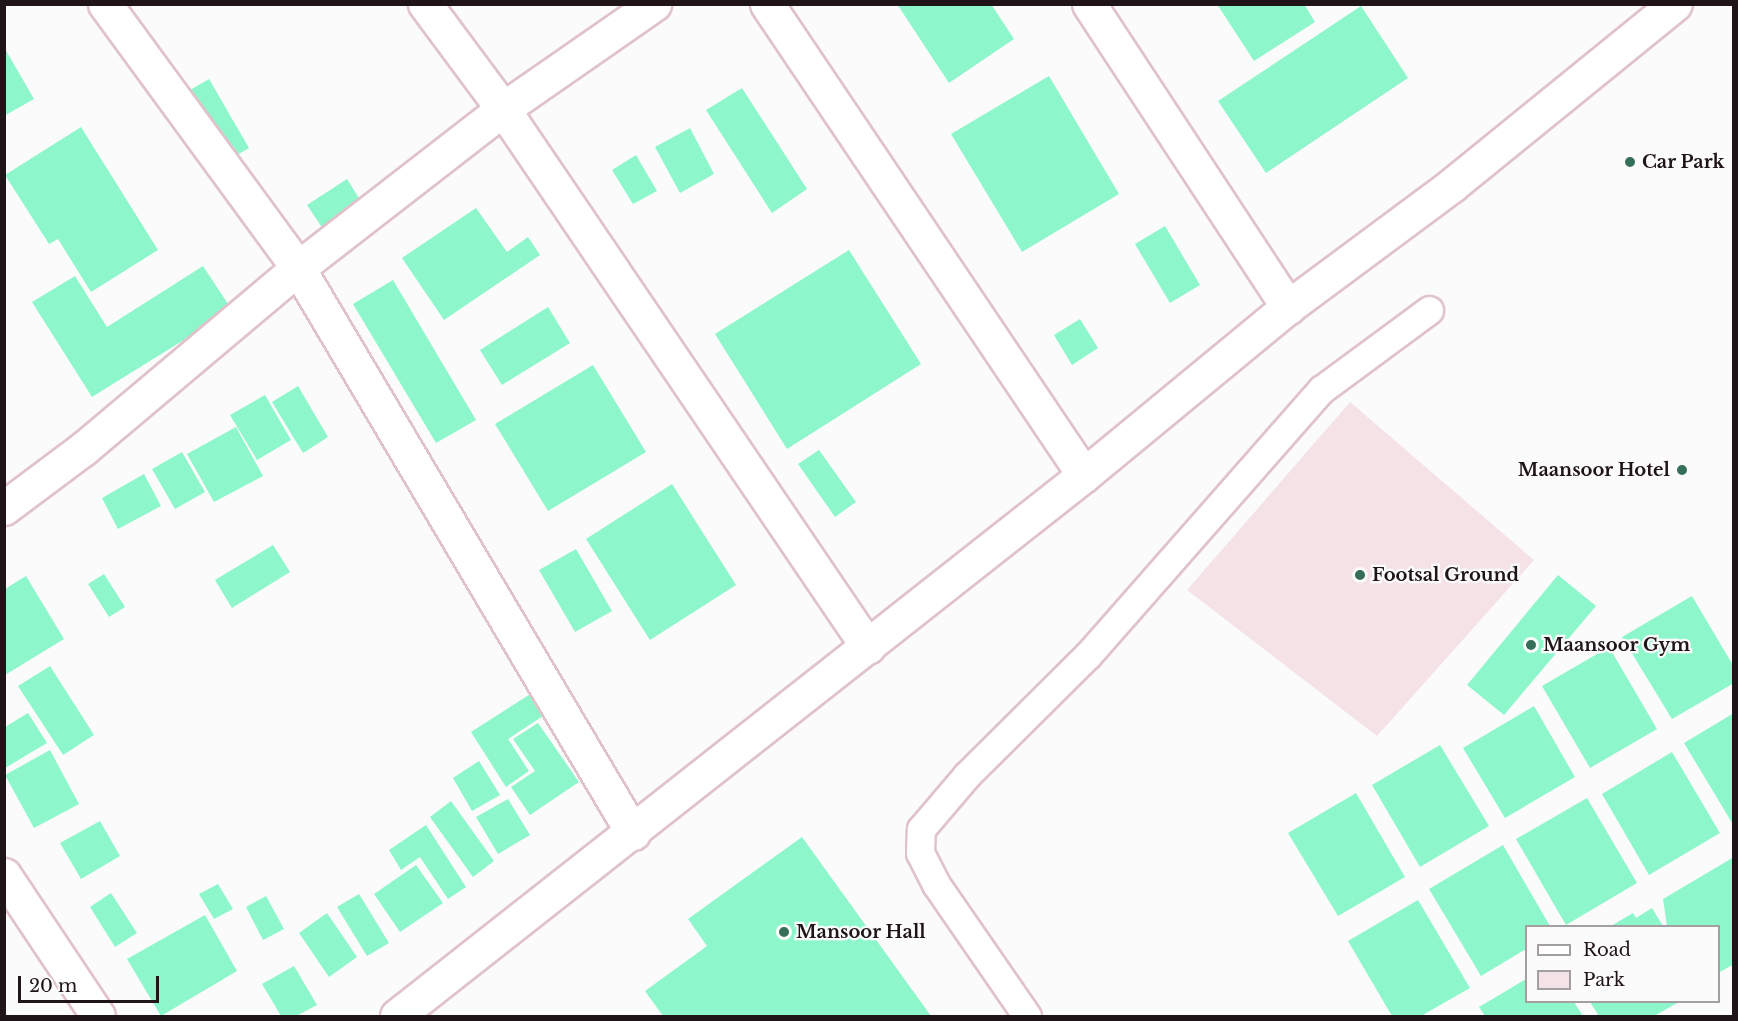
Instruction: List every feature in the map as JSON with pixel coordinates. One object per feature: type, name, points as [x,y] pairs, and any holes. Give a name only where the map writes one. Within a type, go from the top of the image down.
[{"type":"street","points":[[105,4],[298,268],[633,833]]},
{"type":"street","points":[[425,4],[503,110],[868,647]]},
{"type":"street","points":[[4,508],[83,449],[298,268],[503,110],[654,4]]},
{"type":"street","points":[[766,4],[1084,475]]},
{"type":"street","points":[[1089,4],[1288,307]]},
{"type":"street","points":[[397,1017],[1084,475],[1288,307],[1452,185],[1675,4]]},
{"type":"street","points":[[4,875],[98,1017]]},
{"type":"lane","points":[[1027,1017],[936,884],[920,853],[921,829],[967,775],[1088,655],[1322,389],[1429,310]]},
{"type":"green space","name":"Footsal Ground","points":[[1350,402],[1534,560],[1377,736],[1187,590]]},
{"type":"building","points":[[897,4],[991,4],[1014,39],[949,83]]},
{"type":"building","points":[[1217,4],[1304,4],[1315,22],[1254,61]]},
{"type":"building","points":[[1361,6],[1408,78],[1266,173],[1218,101]]},
{"type":"building","points":[[4,47],[34,99],[4,116]]},
{"type":"building","points":[[1049,76],[1119,194],[1022,252],[951,134]]},
{"type":"building","points":[[209,79],[249,148],[230,159],[190,90]]},
{"type":"building","points":[[742,88],[807,189],[772,213],[706,110]]},
{"type":"building","points":[[81,127],[158,250],[91,292],[58,239],[49,244],[5,175]]},
{"type":"building","points":[[690,128],[714,174],[680,193],[655,147]]},
{"type":"building","points":[[636,155],[657,191],[633,204],[612,170]]},
{"type":"building","points":[[347,179],[362,203],[323,229],[307,205]]},
{"type":"building","points":[[476,208],[507,252],[528,237],[540,255],[444,320],[402,258]]},
{"type":"building","points":[[1165,226],[1200,285],[1170,303],[1135,244]]},
{"type":"building","points":[[849,250],[921,364],[787,449],[715,334]]},
{"type":"building","points":[[203,266],[232,310],[92,397],[32,302],[75,276],[107,327]]},
{"type":"building","points":[[393,280],[476,420],[436,443],[353,304]]},
{"type":"building","points":[[548,307],[570,343],[502,385],[480,350]]},
{"type":"building","points":[[1080,319],[1098,348],[1072,365],[1054,335]]},
{"type":"building","points":[[593,365],[646,452],[548,511],[495,424]]},
{"type":"building","points":[[298,386],[328,437],[303,453],[272,402]]},
{"type":"building","points":[[265,395],[291,440],[257,460],[230,415]]},
{"type":"building","points":[[236,427],[263,476],[214,502],[187,454]]},
{"type":"building","points":[[819,450],[856,502],[835,517],[798,464]]},
{"type":"building","points":[[182,452],[205,492],[175,509],[152,469]]},
{"type":"building","points":[[144,474],[161,506],[118,529],[102,498]]},
{"type":"building","points":[[672,484],[736,585],[650,640],[586,539]]},
{"type":"building","points":[[273,545],[290,572],[232,608],[215,580]]},
{"type":"building","points":[[576,549],[612,611],[575,632],[539,570]]},
{"type":"building","points":[[104,574],[125,607],[109,617],[88,584]]},
{"type":"building","name":"Maansoor Gym","points":[[1558,575],[1596,606],[1504,715],[1467,685]]},
{"type":"building","points":[[26,576],[64,639],[5,675],[5,589]]},
{"type":"building","points":[[1692,596],[1734,667],[1734,683],[1672,719],[1622,637]]},
{"type":"building","points":[[1609,647],[1657,729],[1590,768],[1542,686]]},
{"type":"building","points":[[50,666],[94,735],[63,755],[18,686]]},
{"type":"building","points":[[532,693],[546,714],[508,739],[529,771],[506,787],[471,732]]},
{"type":"building","points":[[1534,706],[1575,777],[1505,818],[1463,748]]},
{"type":"building","points":[[28,713],[47,743],[5,768],[5,727]]},
{"type":"building","points":[[1734,713],[1734,826],[1684,743]]},
{"type":"building","points":[[538,723],[579,782],[530,815],[511,787],[535,771],[513,739]]},
{"type":"building","points":[[1440,745],[1489,826],[1420,867],[1372,785]]},
{"type":"building","points":[[50,750],[79,804],[34,828],[5,775]]},
{"type":"building","points":[[1672,752],[1720,833],[1649,875],[1602,794]]},
{"type":"building","points":[[479,761],[500,795],[472,811],[453,778]]},
{"type":"building","points":[[1356,793],[1405,877],[1338,916],[1288,833]]},
{"type":"building","points":[[1587,798],[1637,883],[1566,925],[1516,839]]},
{"type":"building","points":[[508,799],[530,835],[498,854],[476,817]]},
{"type":"building","points":[[451,801],[494,861],[473,877],[430,817]]},
{"type":"building","points":[[100,821],[120,856],[81,879],[60,843]]},
{"type":"building","points":[[426,825],[466,887],[448,899],[420,857],[401,870],[389,850]]},
{"type":"building","name":"Mansoor Hall","points":[[802,837],[931,1016],[663,1016],[645,991],[707,946],[688,919]]},
{"type":"building","points":[[1503,845],[1549,925],[1525,925],[1525,950],[1481,976],[1429,889]]},
{"type":"building","points":[[1734,857],[1734,964],[1720,972],[1720,925],[1667,925],[1663,899]]},
{"type":"building","points":[[416,865],[443,903],[400,932],[374,894]]},
{"type":"building","points":[[218,884],[233,909],[214,919],[199,894]]},
{"type":"building","points":[[111,893],[137,933],[115,947],[90,907]]},
{"type":"building","points":[[359,894],[389,943],[367,956],[337,907]]},
{"type":"building","points":[[266,896],[284,929],[263,940],[246,907]]},
{"type":"building","points":[[1418,900],[1470,988],[1421,1016],[1392,1016],[1348,941]]},
{"type":"building","points":[[1652,908],[1662,925],[1613,925],[1633,913],[1636,918]]},
{"type":"building","points":[[327,913],[357,957],[329,977],[299,933]]},
{"type":"building","points":[[205,915],[237,971],[161,1016],[127,959]]},
{"type":"building","points":[[294,966],[317,1005],[296,1016],[281,1016],[262,984]]},
{"type":"building","points":[[1525,980],[1525,1003],[1575,1003],[1583,1016],[1485,1016],[1479,1007]]},
{"type":"building","points":[[1591,1003],[1677,1003],[1654,1016],[1599,1016]]},
{"type":"place","name":"Car Park","points":[[1630,162]]},
{"type":"place","name":"Maansoor Hotel","points":[[1682,470]]},
{"type":"place","name":"Footsal Ground","points":[[1360,575]]},
{"type":"place","name":"Maansoor Gym","points":[[1531,645]]},
{"type":"place","name":"Mansoor Hall","points":[[784,932]]}]
